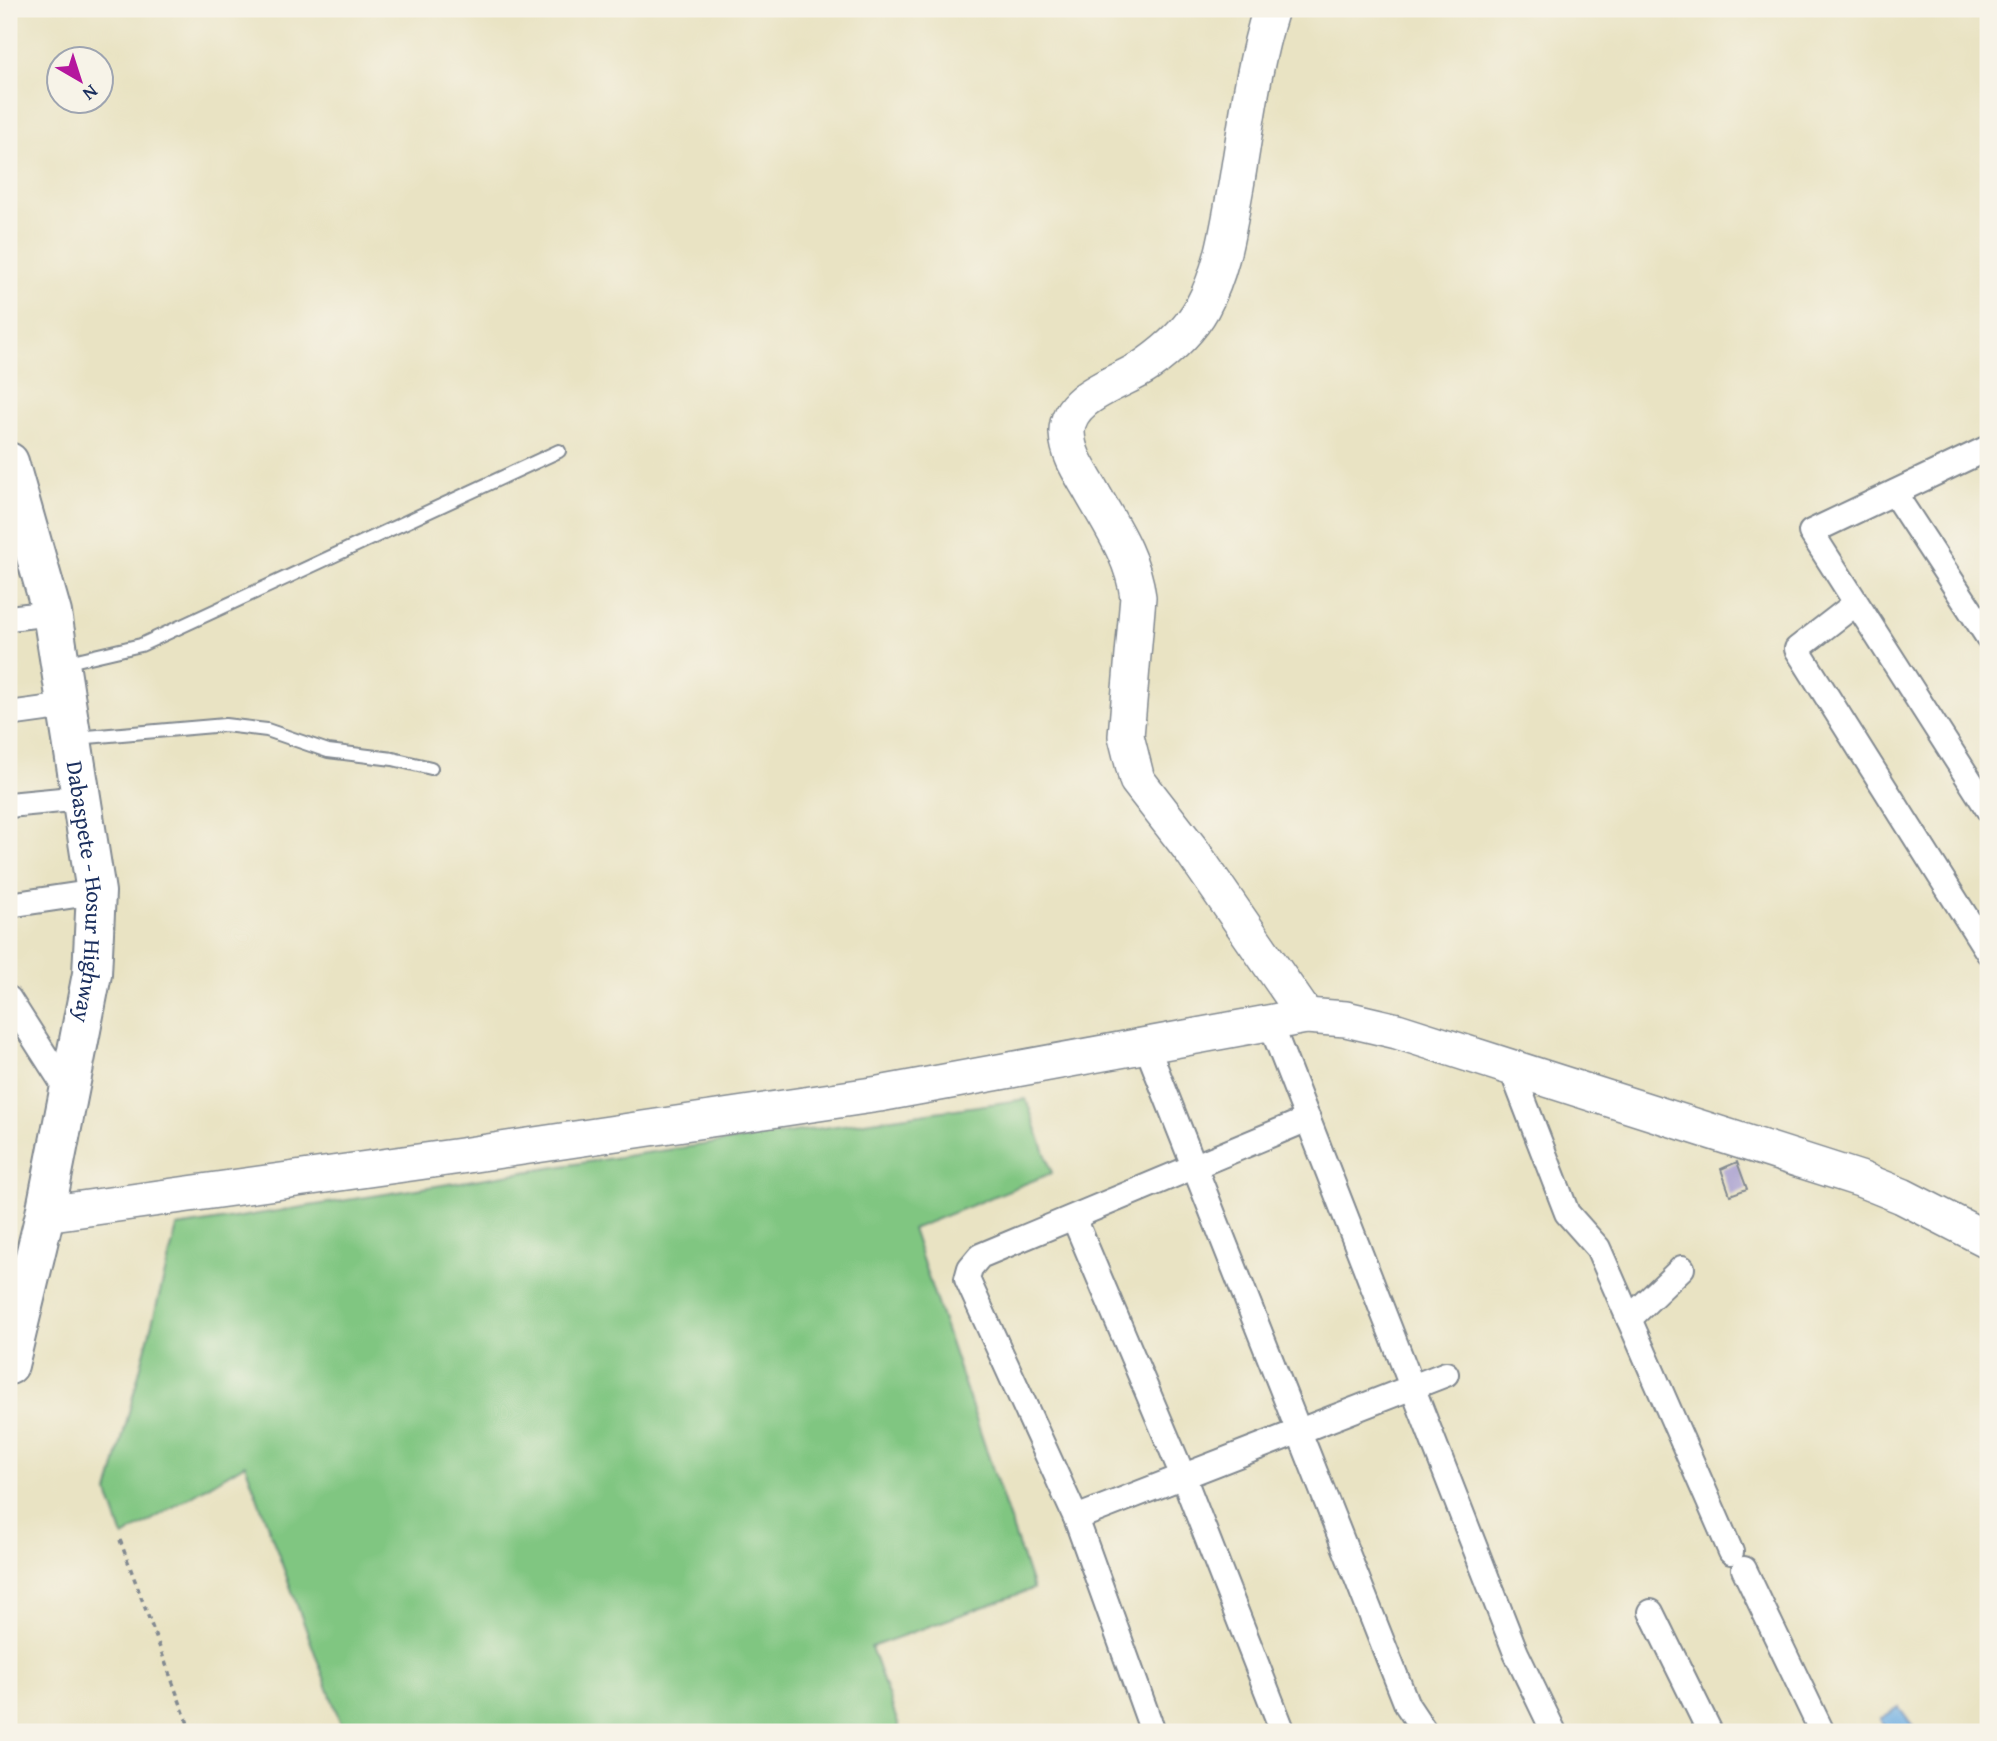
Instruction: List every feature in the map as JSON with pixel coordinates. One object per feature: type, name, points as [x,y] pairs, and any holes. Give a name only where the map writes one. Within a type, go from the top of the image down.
[{"type":"highway","name":"Dabaspete - Hosur Highway","points":[[9,461],[52,613],[96,892],[92,974],[45,1214],[14,1320],[9,1365]]},
{"type":"street","points":[[1271,9],[1259,48],[1223,262],[1201,310],[1176,341],[1147,365],[1085,399],[1071,413],[1067,432],[1071,456],[1129,558],[1135,577],[1138,597],[1126,736],[1137,780],[1192,851],[1306,1016]]},
{"type":"street","points":[[1988,448],[1811,532],[1988,809]]},
{"type":"street","points":[[1894,493],[1988,637]]},
{"type":"street","points":[[1855,604],[1797,649],[1988,952]]},
{"type":"street","points":[[9,618],[52,613]]},
{"type":"street","points":[[9,715],[70,723]]},
{"type":"street","points":[[9,805],[82,798]]},
{"type":"street","points":[[9,905],[96,892]]},
{"type":"street","points":[[9,999],[69,1093]]},
{"type":"street","points":[[45,1214],[878,1094],[1271,1025],[1306,1016],[1346,1019],[1397,1031],[1860,1179],[1902,1196],[1988,1240]]},
{"type":"street","points":[[1271,1025],[1516,1654],[1553,1732]]},
{"type":"street","points":[[1147,1047],[1192,1168],[1301,1431],[1407,1705],[1425,1732]]},
{"type":"street","points":[[1511,1068],[1567,1213],[1598,1248],[1737,1561],[1822,1732]]},
{"type":"street","points":[[1153,1732],[1076,1518],[967,1279],[970,1268],[980,1256],[1308,1119]]},
{"type":"street","points":[[1074,1218],[1184,1476],[1283,1732]]},
{"type":"street","points":[[1629,1319],[1682,1268]]},
{"type":"street","points":[[1076,1518],[1446,1374]]},
{"type":"street","points":[[1651,1612],[1710,1732]]},
{"type":"lane","points":[[60,664],[141,645],[559,451]]},
{"type":"lane","points":[[70,723],[225,724],[267,730],[328,751],[431,768]]},
{"type":"path","points":[[120,1540],[191,1732]]},
{"type":"green space","points":[[1026,1099],[1052,1173],[912,1229],[1033,1589],[871,1647],[901,1732],[344,1732],[245,1464],[123,1537],[108,1493],[177,1227],[632,1155]]},
{"type":"water","points":[[1899,1707],[1917,1732],[1888,1732],[1880,1719]]},
{"type":"building","points":[[1737,1162],[1747,1189],[1730,1195],[1721,1169]]}]
